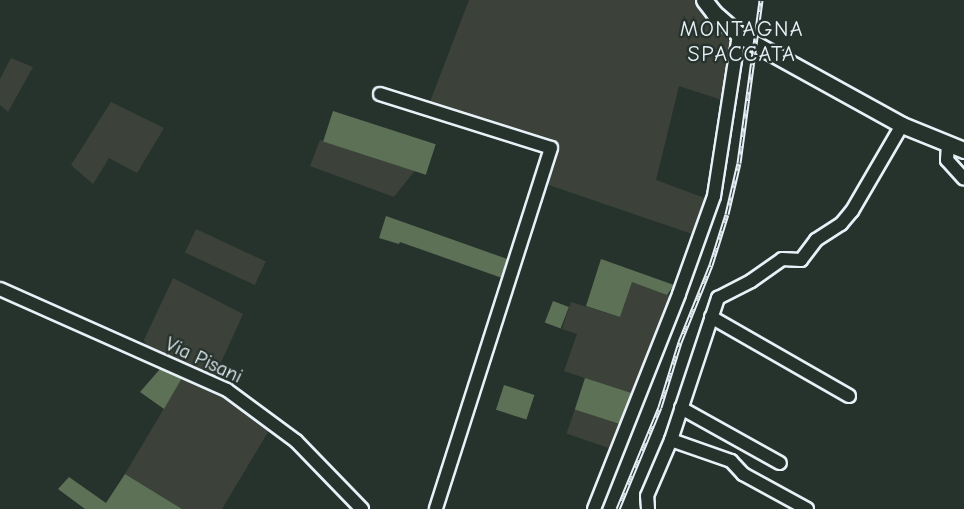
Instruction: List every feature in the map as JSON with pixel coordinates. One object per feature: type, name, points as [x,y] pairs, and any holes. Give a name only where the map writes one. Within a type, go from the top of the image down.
[{"type":"main road","points":[[704,0],[714,13],[739,34],[902,125],[964,150]]},
{"type":"street","points":[[594,509],[675,304],[714,196],[739,34]]},
{"type":"street","points":[[380,94],[552,148],[436,509]]},
{"type":"street","points":[[648,509],[647,496],[671,440],[718,298],[752,281],[782,259],[801,260],[816,240],[847,218],[902,125]]},
{"type":"street","points":[[948,145],[946,160],[964,179]]},
{"type":"street","name":"Via Pisani","points":[[0,289],[227,390],[296,441],[362,509]]},
{"type":"street","points":[[711,317],[849,396]]},
{"type":"street","points":[[681,408],[780,463]]},
{"type":"street","points":[[671,440],[731,461],[743,474],[807,509]]},
{"type":"shaded area","points":[[469,0],[698,0],[735,37],[725,101],[679,86],[656,180],[710,200],[698,236],[543,183],[554,153],[428,107]]},
{"type":"shaded area","points":[[11,58],[33,67],[8,112],[0,105],[0,79]]},
{"type":"shaded area","points":[[111,102],[164,128],[137,173],[109,158],[93,184],[71,165]]},
{"type":"shaded area","points":[[320,140],[416,169],[394,197],[310,166]]},
{"type":"shaded area","points":[[196,229],[266,262],[255,285],[185,253]]},
{"type":"shaded area","points":[[173,278],[243,314],[214,378],[148,348],[144,340]]},
{"type":"shaded area","points":[[632,281],[680,300],[643,398],[564,371],[577,334],[562,329],[571,302],[620,317]]},
{"type":"shaded area","points":[[182,378],[226,398],[271,427],[222,509],[182,509],[125,474]]},
{"type":"shaded area","points":[[575,409],[624,426],[616,451],[567,434]]},
{"type":"green space","points":[[333,111],[436,144],[426,175],[323,141]]},
{"type":"green space","points":[[386,216],[513,261],[505,279],[400,242],[399,244],[379,238]]},
{"type":"green space","points":[[601,259],[674,285],[667,295],[632,282],[620,317],[586,306]]},
{"type":"green space","points":[[553,301],[569,307],[561,329],[545,322]]},
{"type":"green space","points":[[160,369],[182,378],[164,409],[140,392]]},
{"type":"green space","points":[[585,378],[634,394],[623,425],[575,409]]},
{"type":"green space","points":[[504,385],[534,395],[526,420],[496,410]]},
{"type":"green space","points":[[125,474],[182,509],[85,509],[58,489],[69,477],[106,503]]},
{"type":"railway","points":[[618,509],[660,407],[680,342],[711,265],[727,214],[739,163],[761,0]]},
{"type":"district","name":"MONTAGNA SPACCATA","points":[[742,42]]}]
